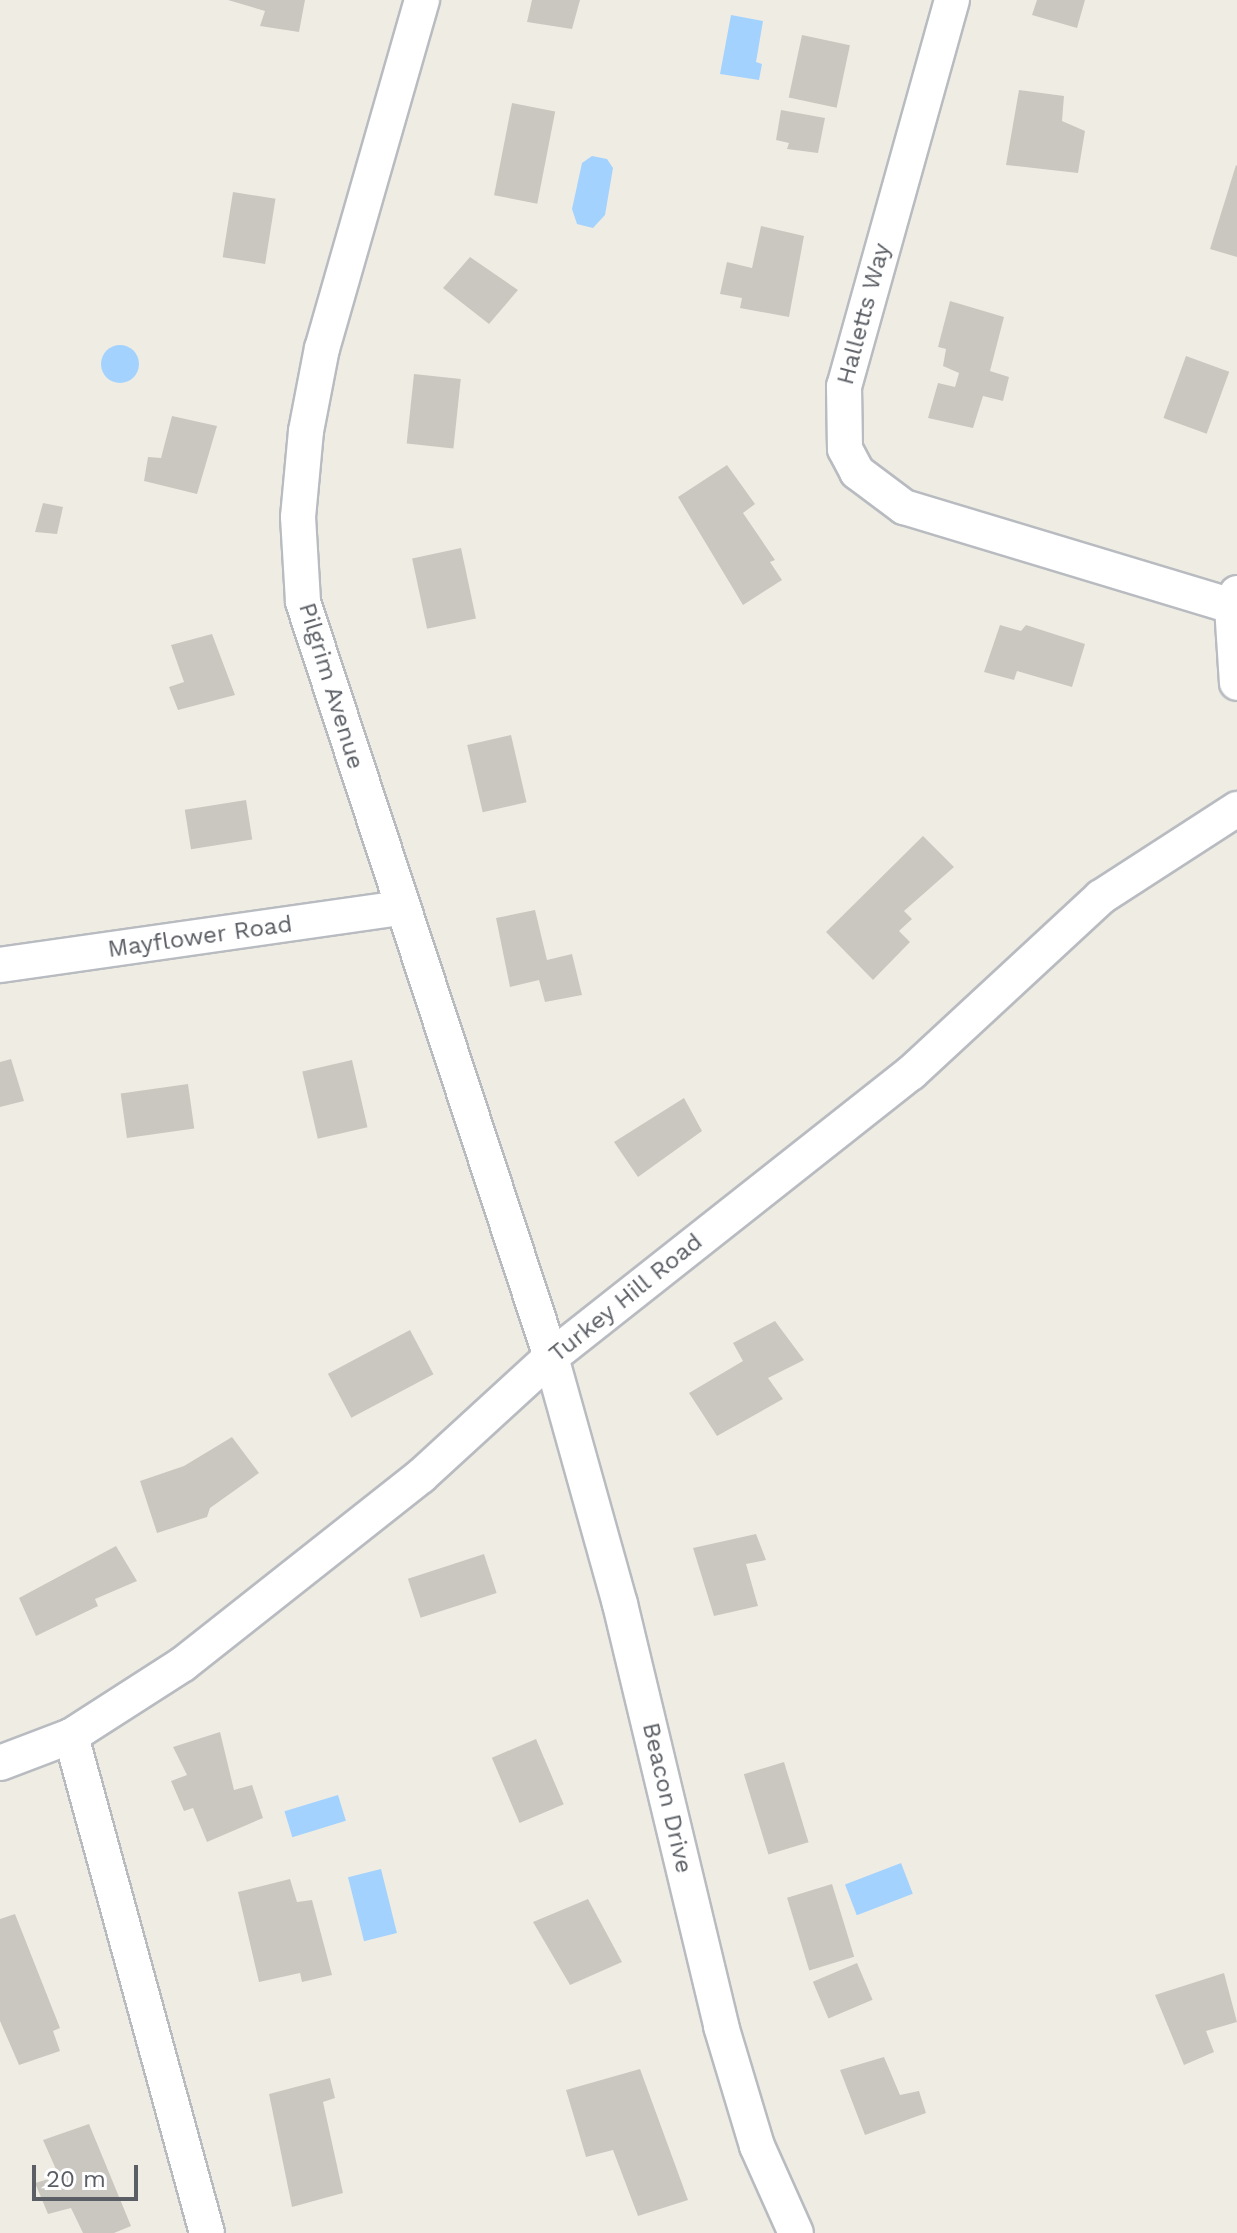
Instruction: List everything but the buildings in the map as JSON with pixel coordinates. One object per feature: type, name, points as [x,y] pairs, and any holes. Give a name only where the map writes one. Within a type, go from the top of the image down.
[{"type":"street","name":"Pilgrim Avenue","points":[[422,0],[322,348],[306,431],[298,517],[303,602],[551,1357]]},
{"type":"street","name":"Halletts Way","points":[[952,0],[844,386],[845,449],[857,472],[904,507],[1234,599]]},
{"type":"street","points":[[1234,599],[1237,683]]},
{"type":"street","name":"Turkey Hill Road","points":[[0,1763],[71,1736],[183,1664],[421,1476],[551,1357],[911,1073],[1101,897],[1237,809]]},
{"type":"street","name":"Mayflower Road","points":[[0,965],[401,908]]},
{"type":"street","name":"Beacon Drive","points":[[551,1357],[620,1604],[721,2026],[757,2146],[796,2233]]},
{"type":"street","points":[[71,1736],[207,2233]]},
{"type":"water","points":[[731,15],[763,21],[756,62],[762,64],[759,80],[720,74]]},
{"type":"water","points":[[592,156],[607,159],[613,168],[605,215],[593,228],[577,224],[572,209],[582,163]]},
{"type":"water","points":[[120,345],[134,350],[139,364],[134,378],[120,383],[106,378],[101,364],[106,350]]},
{"type":"water","points":[[338,1795],[346,1821],[292,1837],[284,1811]]},
{"type":"water","points":[[901,1863],[913,1894],[857,1915],[845,1885]]},
{"type":"water","points":[[381,1869],[397,1933],[364,1941],[348,1877]]}]
